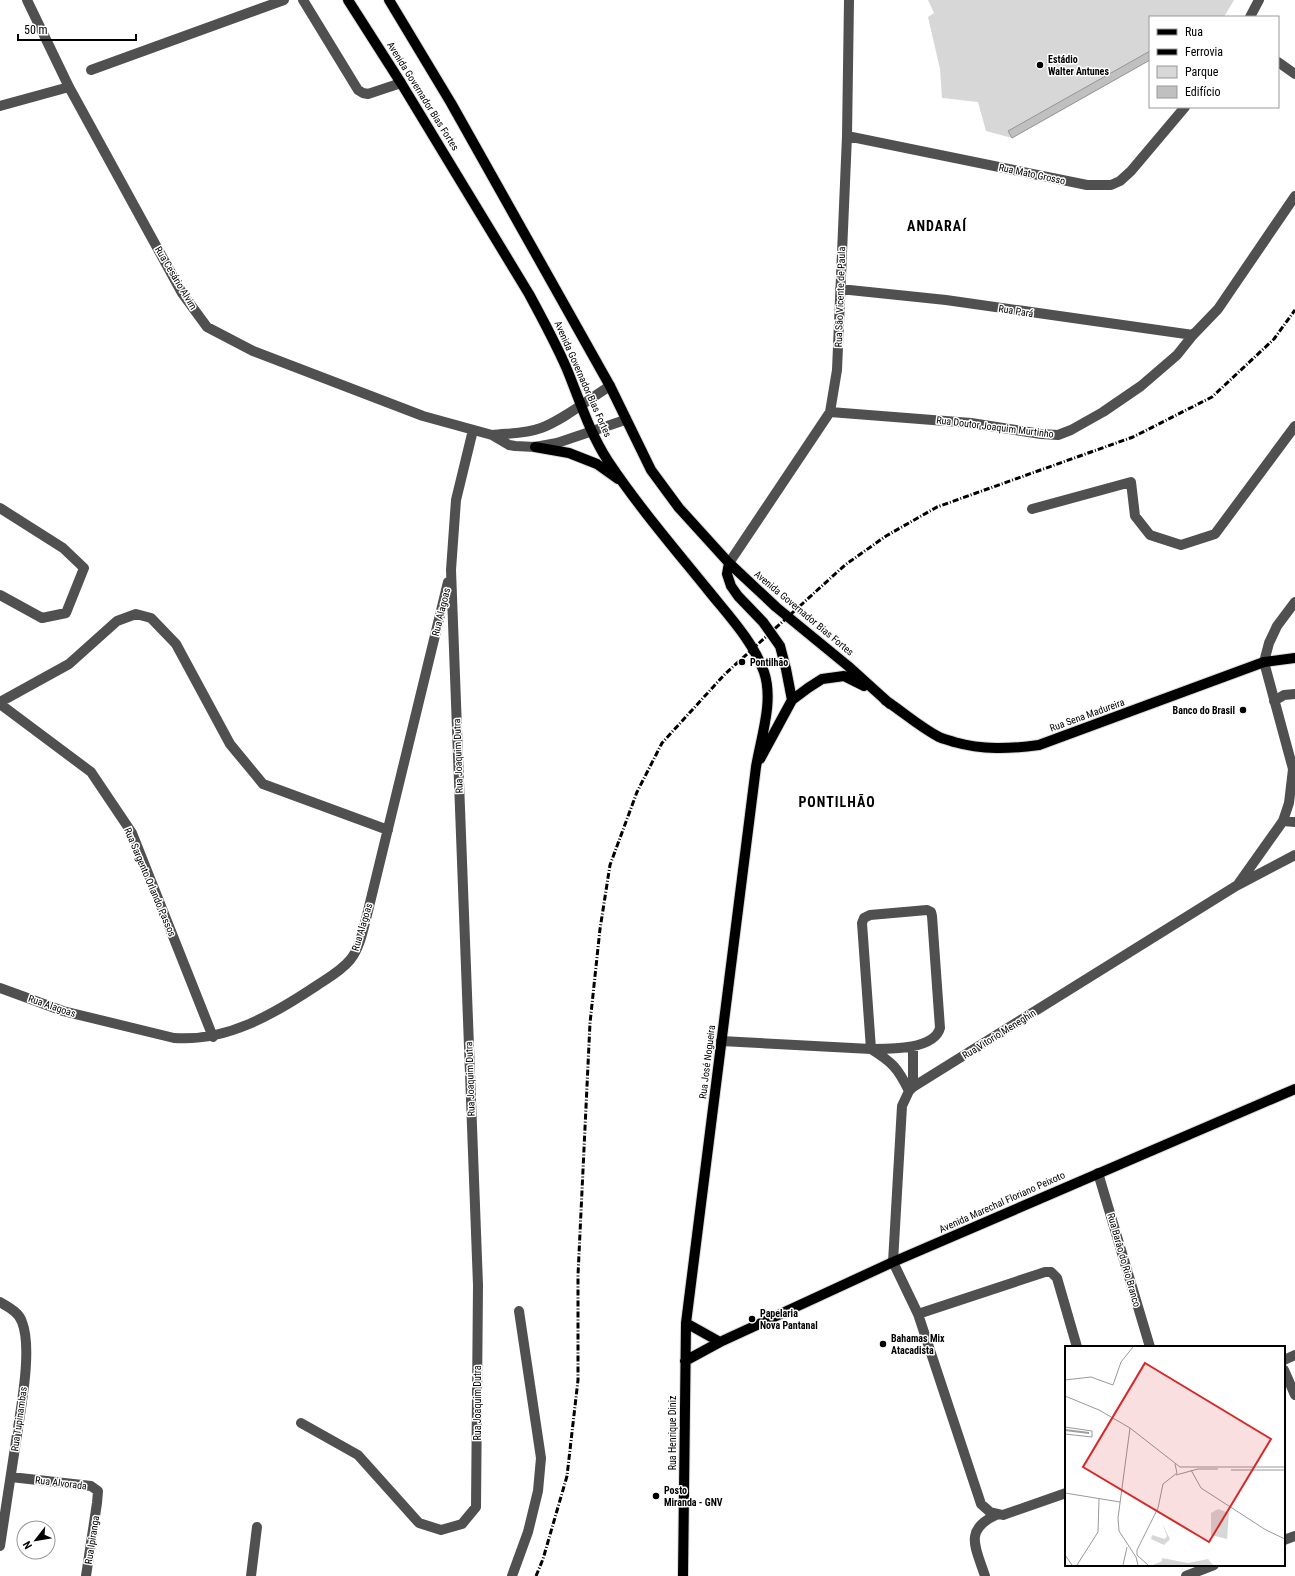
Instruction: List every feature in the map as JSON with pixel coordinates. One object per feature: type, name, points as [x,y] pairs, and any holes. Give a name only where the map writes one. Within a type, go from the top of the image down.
[{"type":"main road","name":"Avenida Governador Bias Fortes","points":[[348,0],[401,83],[529,294],[566,366],[580,405],[608,460],[623,482],[756,652],[768,684],[769,698],[756,767]]},
{"type":"main road","name":"Avenida Governador Bias Fortes","points":[[389,0],[451,104],[610,386],[625,420],[651,470],[679,508],[729,563],[776,607],[848,666],[890,704]]},
{"type":"main road","points":[[535,447],[569,453],[597,464],[623,482]]},
{"type":"main road","points":[[729,563],[727,574],[731,586],[738,596],[763,622],[780,646],[792,700]]},
{"type":"main road","name":"Rua Sena Madureira","points":[[890,704],[914,722],[940,738],[964,745],[986,749],[1015,748],[1039,745],[1264,662],[1295,658]]},
{"type":"main road","points":[[756,767],[792,700],[822,679],[844,676],[855,681],[890,704]]},
{"type":"main road","name":"Rua José Nogueira","points":[[685,1361],[686,1323],[756,767]]},
{"type":"main road","name":"Avenida Marechal Floriano Peixoto","points":[[685,1361],[720,1342],[893,1262],[1295,1089]]},
{"type":"main road","points":[[686,1323],[720,1342]]},
{"type":"main road","name":"Rua Henrique Diniz","points":[[683,1576],[685,1361]]},
{"type":"street","name":"Rua Cesário Alvim","points":[[27,0],[69,87],[182,293],[207,328],[260,354],[423,416],[492,434]]},
{"type":"street","points":[[91,70],[284,0]]},
{"type":"street","points":[[303,0],[358,90],[368,94],[401,83]]},
{"type":"street","name":"Rua São Vicente de Paula","points":[[729,563],[830,412],[837,370],[847,136],[849,0]]},
{"type":"street","points":[[1251,16],[1259,0]]},
{"type":"street","points":[[1279,63],[1295,74]]},
{"type":"street","points":[[0,106],[69,87]]},
{"type":"street","name":"Rua Mato Grosso","points":[[847,136],[1087,186],[1100,186],[1111,185],[1120,181],[1131,171],[1184,108]]},
{"type":"street","name":"Rua Doutor Joaquim Murtinho","points":[[830,412],[971,423],[1034,433],[1058,434],[1071,430],[1103,412],[1141,386],[1177,355],[1193,335],[1218,309],[1295,196]]},
{"type":"street","name":"Rua Pará","points":[[840,289],[946,300],[1193,335]]},
{"type":"street","points":[[492,434],[518,433],[540,428],[560,419],[610,386]]},
{"type":"street","points":[[492,434],[509,445],[535,447],[557,443],[625,420]]},
{"type":"street","points":[[1032,509],[1131,482],[1135,516],[1150,535],[1181,545],[1215,534],[1295,426]]},
{"type":"street","name":"Rua Joaquim Dutra","points":[[301,1423],[358,1456],[419,1523],[441,1530],[462,1524],[476,1507],[478,1285],[451,570],[456,500],[473,430]]},
{"type":"street","points":[[0,508],[63,548],[84,568],[66,613],[42,618],[0,595]]},
{"type":"street","name":"Rua Alagoas","points":[[0,988],[63,1011],[174,1038],[191,1039],[213,1037],[266,1017],[282,1009],[350,961],[356,952],[367,915],[451,570]]},
{"type":"street","points":[[1295,602],[1277,626],[1269,643],[1264,662],[1274,700],[1284,695],[1295,694]]},
{"type":"street","points":[[0,703],[69,664],[117,620],[136,614],[151,618],[176,644],[230,744],[263,784],[388,830]]},
{"type":"street","name":"Rua Vitorio Meneghin","points":[[1236,886],[1283,821],[1289,803],[1293,769],[1274,700]]},
{"type":"street","name":"Rua Sargento Orlando Passos","points":[[0,703],[92,772],[132,833],[213,1037]]},
{"type":"street","points":[[1283,821],[1295,822]]},
{"type":"street","name":"Rua Vitorio Meneghin","points":[[911,1089],[1236,886],[1295,855]]},
{"type":"street","points":[[721,1041],[871,1050],[913,1047],[934,1037],[938,1034],[940,1028],[932,916],[931,912],[927,910],[870,915],[864,918],[862,923],[871,1050]]},
{"type":"street","points":[[913,1047],[911,1089],[902,1106],[893,1262],[918,1314],[981,1504],[996,1515],[1003,1516],[1065,1493]]},
{"type":"street","points":[[871,1050],[887,1060],[900,1072],[911,1089]]},
{"type":"street","name":"Rua Barão do Rio Branco","points":[[1098,1173],[1150,1346]]},
{"type":"street","points":[[918,1314],[1044,1272],[1051,1272],[1057,1278],[1077,1346]]},
{"type":"street","name":"Rua Tupinambas","points":[[0,1302],[17,1314],[22,1322],[25,1335],[26,1357],[24,1388],[0,1546]]},
{"type":"street","points":[[512,1576],[530,1525],[538,1491],[541,1458],[519,1311]]},
{"type":"street","points":[[1285,1360],[1295,1355]]},
{"type":"street","points":[[1285,1372],[1295,1395]]},
{"type":"street","name":"Rua Alvorada","points":[[11,1477],[91,1486],[98,1491],[97,1503]]},
{"type":"street","name":"Rua Ipiranga","points":[[86,1576],[97,1503]]},
{"type":"street","points":[[985,1576],[975,1542],[975,1533],[980,1525],[996,1515]]},
{"type":"street","points":[[251,1576],[257,1527]]},
{"type":"street","points":[[1285,1540],[1295,1536]]},
{"type":"street","points":[[1190,1575],[1212,1566]]},
{"type":"green space","name":"Estádio Walter Antunes","points":[[928,0],[1234,0],[1225,16],[1149,16],[1149,61],[1012,138],[986,131],[978,102],[942,98],[940,69],[928,17],[934,13]]},
{"type":"building","points":[[1149,52],[1149,61],[1012,138],[1008,131]]},
{"type":"railway","points":[[536,1576],[543,1559],[567,1476],[578,1380],[578,1275],[590,1023],[600,929],[610,865],[637,792],[662,743],[725,674],[845,565],[886,536],[937,507],[1133,437],[1212,397],[1274,339],[1295,310]]},
{"type":"place","name":"Estádio Walter Antunes","points":[[1040,65]]},
{"type":"place","name":"Pontilhão","points":[[742,662]]},
{"type":"place","name":"Banco do Brasil","points":[[1243,710]]},
{"type":"place","name":"Papelaria Nova Pantanal","points":[[752,1319]]},
{"type":"place","name":"Bahamas Mix Atacadista","points":[[883,1344]]},
{"type":"place","name":"Posto Miranda - GNV","points":[[656,1496]]},
{"type":"district","name":"ANDARAÍ","points":[[937,226]]},
{"type":"district","name":"PONTILHÃO","points":[[837,802]]}]
